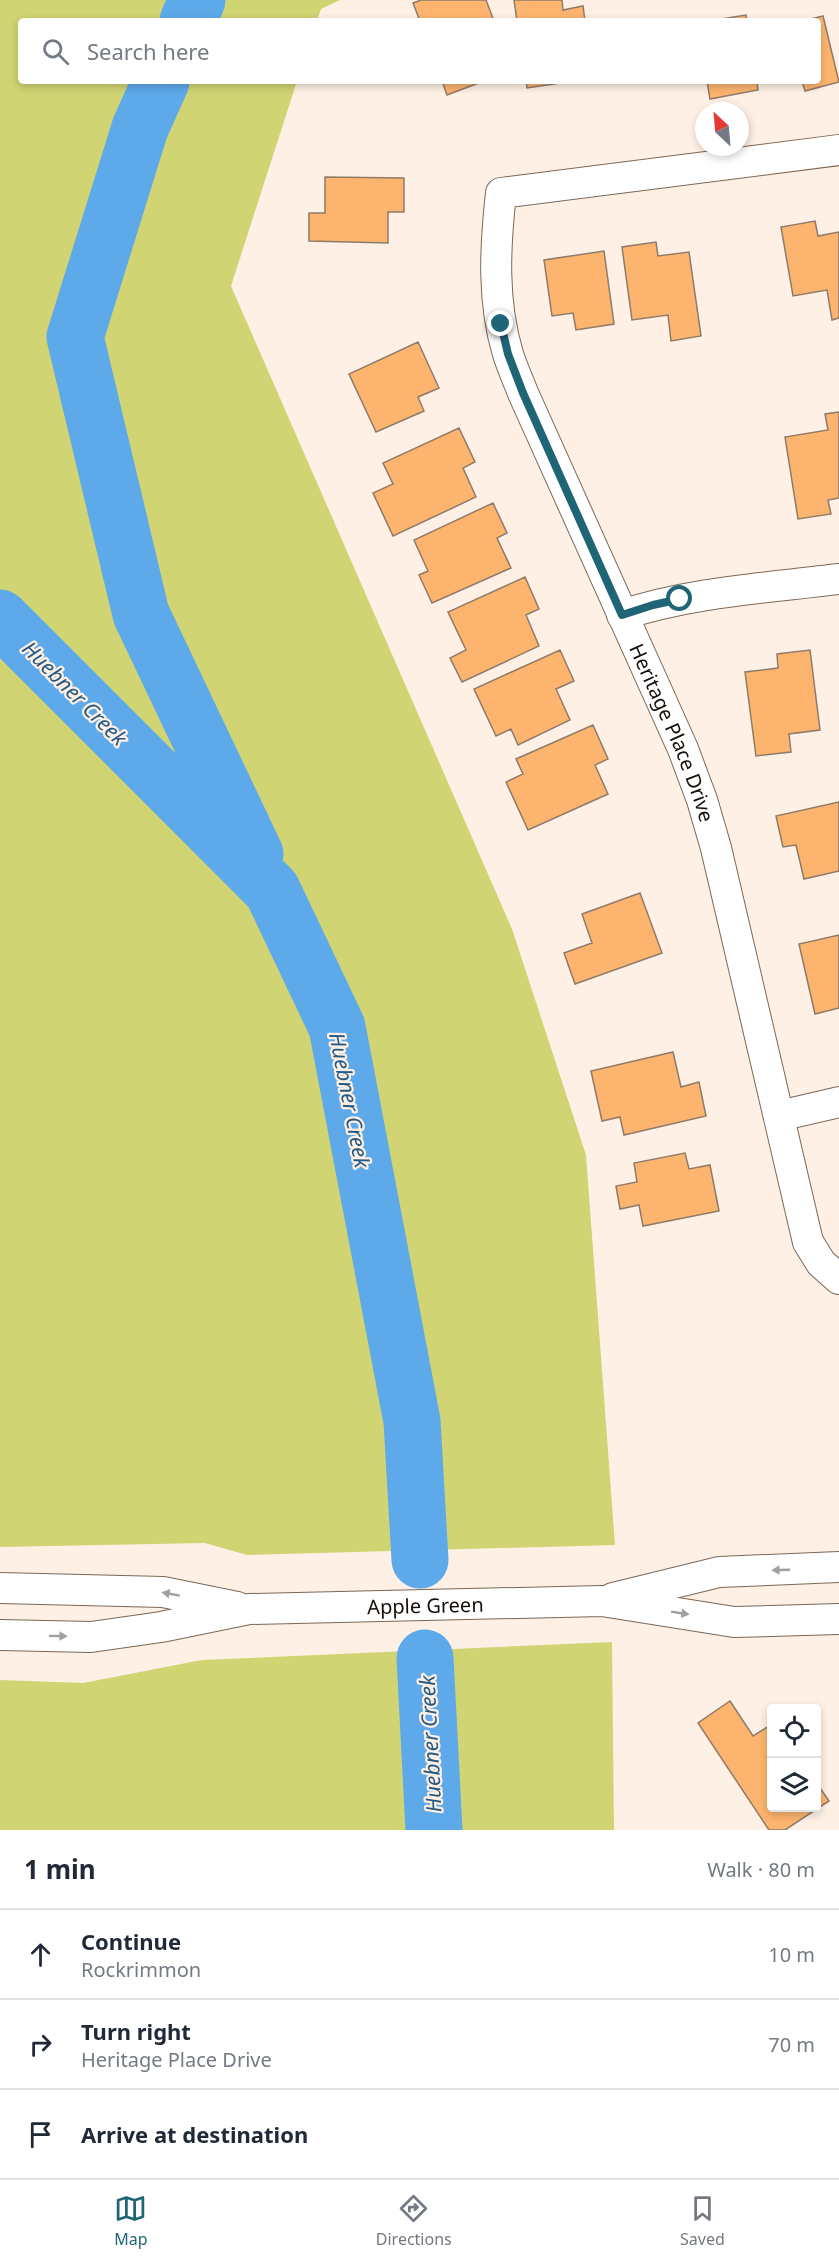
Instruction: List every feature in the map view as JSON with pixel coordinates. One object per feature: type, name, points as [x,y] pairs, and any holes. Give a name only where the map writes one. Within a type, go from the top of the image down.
[{"type":"street","name":"Heritage Place Drive","points":[[839,150],[501,193],[495,246],[497,293],[508,354],[523,393],[683,749],[702,800],[808,1242],[821,1263],[839,1279]]},
{"type":"street","points":[[622,615],[680,599],[839,579]]},
{"type":"street","points":[[779,1116],[839,1102]]},
{"type":"street","name":"Apple Green","points":[[602,1601],[719,1572],[839,1567]]},
{"type":"street","name":"Apple Green","points":[[0,1588],[163,1592],[249,1609]]},
{"type":"street","name":"Apple Green","points":[[0,1635],[92,1637],[161,1627],[249,1609],[602,1601],[734,1622],[839,1619]]},
{"type":"green space","points":[[0,0],[340,0],[321,9],[318,18],[18,18],[18,84],[296,84],[231,286],[512,929],[586,1155],[615,1545],[247,1555],[205,1543],[0,1547]]},
{"type":"green space","points":[[612,1642],[614,1830],[0,1830],[0,1680],[83,1683],[202,1660]]},
{"type":"building","points":[[421,0],[486,0],[493,18],[419,18],[413,3]]},
{"type":"building","points":[[514,0],[562,0],[563,10],[583,6],[585,18],[517,18]]},
{"type":"building","points":[[746,15],[746,18],[727,18]]},
{"type":"building","points":[[823,16],[839,82],[805,91],[803,84],[821,84],[821,18],[815,18]]},
{"type":"building","points":[[443,84],[476,84],[447,95]]},
{"type":"building","points":[[526,84],[554,84],[527,88]]},
{"type":"building","points":[[708,84],[757,84],[758,90],[710,99]]},
{"type":"building","points":[[325,177],[404,178],[404,212],[388,212],[388,243],[309,241],[309,213],[325,213]]},
{"type":"building","points":[[815,221],[818,236],[839,232],[839,318],[832,320],[827,290],[793,296],[781,227]]},
{"type":"building","points":[[656,242],[658,256],[689,252],[701,336],[671,341],[668,315],[632,320],[622,247]]},
{"type":"building","points":[[604,251],[614,324],[576,330],[573,313],[552,316],[544,260]]},
{"type":"building","points":[[418,342],[439,388],[418,397],[424,411],[376,432],[349,374]]},
{"type":"building","points":[[839,412],[839,498],[828,500],[831,514],[798,519],[785,437],[828,430],[825,414]]},
{"type":"building","points":[[459,428],[475,462],[463,468],[476,497],[393,536],[373,493],[393,484],[383,463]]},
{"type":"building","points":[[493,503],[507,533],[497,538],[511,568],[432,603],[419,575],[428,571],[414,540]]},
{"type":"building","points":[[525,577],[539,609],[526,615],[539,646],[462,682],[450,658],[466,650],[448,612]]},
{"type":"building","points":[[560,650],[574,681],[556,689],[570,720],[518,745],[511,729],[496,736],[474,689]]},
{"type":"building","points":[[810,650],[820,730],[789,734],[791,752],[756,756],[745,672],[778,668],[777,654]]},
{"type":"building","points":[[593,725],[608,759],[595,765],[608,794],[528,830],[506,782],[523,774],[516,759]]},
{"type":"building","points":[[839,802],[839,871],[804,879],[796,845],[783,847],[776,816]]},
{"type":"building","points":[[640,893],[662,953],[575,984],[564,953],[592,943],[582,914]]},
{"type":"building","points":[[839,935],[839,1008],[815,1014],[799,944]]},
{"type":"building","points":[[673,1052],[681,1087],[699,1082],[706,1116],[624,1135],[620,1117],[602,1121],[591,1071]]},
{"type":"building","points":[[685,1153],[689,1169],[710,1165],[719,1211],[643,1226],[639,1205],[620,1209],[616,1186],[637,1182],[634,1163]]},
{"type":"building","points":[[730,1701],[753,1736],[767,1727],[767,1812],[812,1812],[785,1830],[769,1830],[698,1723]]},
{"type":"building","points":[[821,1789],[829,1801],[821,1806]]},
{"type":"waterway","points":[[189,18],[197,0]]},
{"type":"waterway","points":[[160,84],[140,128],[75,337],[141,614],[255,854]]},
{"type":"waterway","name":"Huebner Creek","points":[[0,618],[272,890],[337,1027],[412,1421],[420,1560]]},
{"type":"waterway","name":"Huebner Creek","points":[[425,1658],[434,1830]]},
{"type":"route","points":[[501,324],[508,354],[523,393],[622,615],[680,599]]}]
